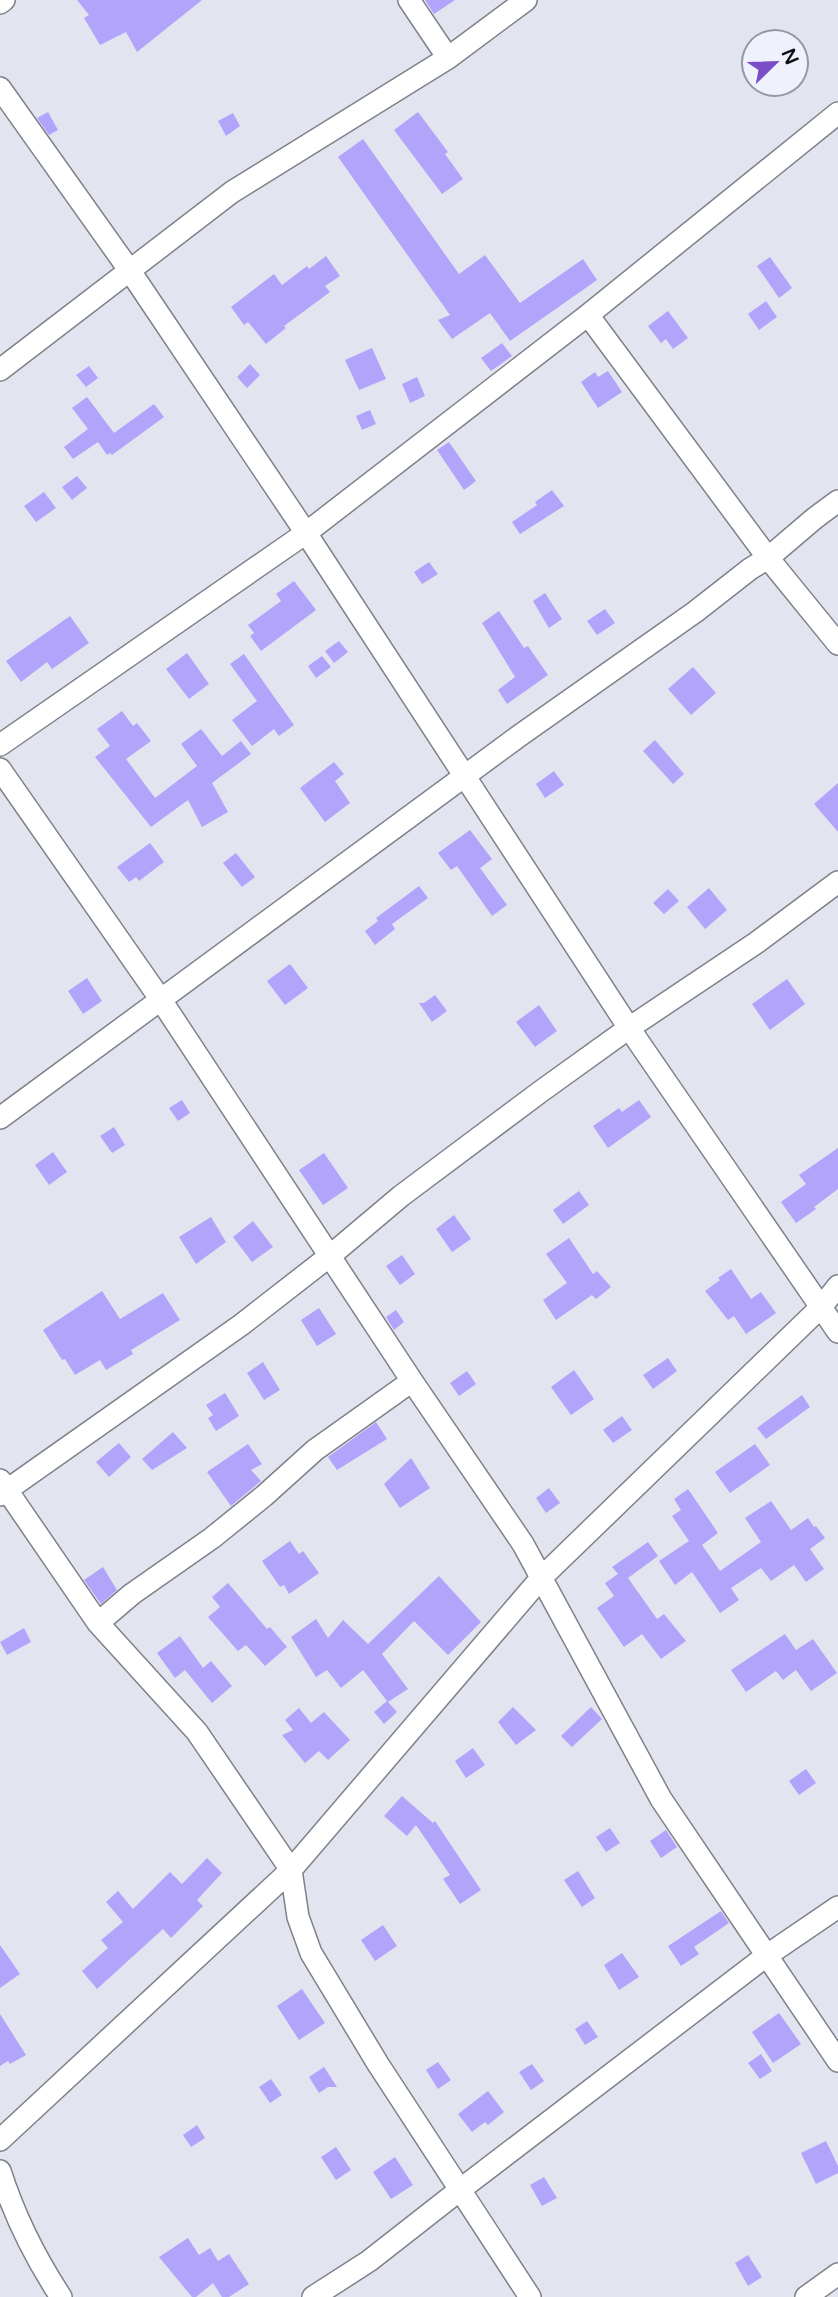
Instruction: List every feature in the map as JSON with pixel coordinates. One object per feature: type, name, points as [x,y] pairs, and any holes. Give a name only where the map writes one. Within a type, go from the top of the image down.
[{"type":"street","points":[[409,0],[448,58]]},
{"type":"street","points":[[0,370],[232,192],[448,58],[526,0]]},
{"type":"street","points":[[0,88],[130,271],[306,533],[629,1028],[838,1332]]},
{"type":"street","points":[[0,745],[306,533],[588,315],[838,113]]},
{"type":"street","points":[[588,315],[768,558],[838,644]]},
{"type":"street","points":[[0,1118],[519,736],[695,612],[768,558],[838,501]]},
{"type":"street","points":[[0,769],[161,1000],[412,1381],[523,1544],[661,1799],[838,2061]]},
{"type":"street","points":[[530,2297],[378,2064],[311,1953],[298,1917],[290,1870],[197,1732],[98,1623],[2,1488],[241,1325],[401,1196],[629,1028],[756,943],[838,882]]},
{"type":"street","points":[[0,2140],[290,1870],[541,1578],[822,1306],[838,1286]]},
{"type":"street","points":[[98,1623],[132,1594],[212,1538],[315,1450],[412,1381]]},
{"type":"street","points":[[313,2297],[369,2261],[766,1956],[838,1908]]},
{"type":"street","points":[[0,2171],[10,2205],[36,2260],[61,2297]]},
{"type":"street","points":[[806,2297],[838,2274]]},
{"type":"building","points":[[77,0],[202,0],[137,52],[126,32],[100,45],[84,18],[89,15]]},
{"type":"building","points":[[425,0],[455,0],[434,14]]},
{"type":"building","points":[[48,112],[58,130],[49,135],[37,118]]},
{"type":"building","points":[[418,112],[448,152],[445,154],[463,179],[442,194],[394,130]]},
{"type":"building","points":[[233,113],[240,126],[226,136],[218,121]]},
{"type":"building","points":[[363,139],[459,274],[485,255],[520,303],[583,259],[597,280],[510,341],[490,313],[452,339],[438,320],[450,315],[338,157]]},
{"type":"building","points":[[326,256],[340,276],[325,286],[330,292],[284,326],[286,328],[266,344],[248,322],[244,325],[231,307],[274,274],[282,285],[307,266],[309,269]]},
{"type":"building","points":[[770,257],[792,288],[779,298],[757,266]]},
{"type":"building","points":[[766,301],[777,317],[759,330],[748,314]]},
{"type":"building","points":[[668,311],[688,338],[673,349],[666,339],[661,343],[648,326]]},
{"type":"building","points":[[502,343],[512,356],[491,371],[481,358]]},
{"type":"building","points":[[372,348],[386,379],[359,390],[345,360]]},
{"type":"building","points":[[250,364],[260,375],[247,388],[237,377]]},
{"type":"building","points":[[89,366],[98,378],[86,387],[76,375]]},
{"type":"building","points":[[608,371],[622,392],[598,408],[581,382],[595,372],[598,377]]},
{"type":"building","points":[[417,377],[425,396],[410,403],[402,384]]},
{"type":"building","points":[[87,397],[114,433],[154,404],[164,417],[112,455],[107,455],[98,442],[73,459],[64,447],[88,429],[72,408]]},
{"type":"building","points":[[370,410],[376,424],[362,430],[356,416]]},
{"type":"building","points":[[449,442],[476,481],[464,490],[437,450]]},
{"type":"building","points":[[77,476],[87,488],[72,500],[62,487]]},
{"type":"building","points":[[552,490],[564,506],[520,534],[512,522],[537,505],[535,502]]},
{"type":"building","points":[[44,492],[56,508],[36,522],[24,506]]},
{"type":"building","points":[[429,562],[438,574],[422,584],[414,572]]},
{"type":"building","points":[[294,581],[316,610],[261,651],[250,636],[254,633],[248,625],[281,601],[276,594]]},
{"type":"building","points":[[545,593],[562,619],[549,628],[533,601]]},
{"type":"building","points":[[605,609],[615,623],[597,635],[587,621]]},
{"type":"building","points":[[499,611],[524,648],[528,646],[548,675],[507,704],[498,690],[515,677],[482,623]]},
{"type":"building","points":[[70,616],[89,643],[52,669],[47,662],[21,682],[6,661]]},
{"type":"building","points":[[339,641],[348,652],[334,663],[325,651]]},
{"type":"building","points":[[187,653],[209,684],[189,699],[166,669]]},
{"type":"building","points":[[244,654],[294,725],[279,736],[274,729],[252,746],[232,720],[257,701],[230,664]]},
{"type":"building","points":[[322,656],[331,667],[316,678],[308,666]]},
{"type":"building","points":[[693,667],[716,693],[691,715],[668,689]]},
{"type":"building","points":[[122,711],[133,726],[137,723],[151,741],[126,759],[155,798],[197,766],[181,744],[201,729],[222,756],[241,741],[251,754],[212,783],[228,812],[202,827],[188,800],[151,827],[95,757],[110,746],[97,729]]},
{"type":"building","points":[[655,740],[684,774],[673,784],[643,751]]},
{"type":"building","points":[[334,762],[344,774],[335,781],[350,803],[325,822],[300,788]]},
{"type":"building","points":[[554,771],[564,785],[545,798],[536,784]]},
{"type":"building","points":[[838,783],[838,832],[814,804]]},
{"type":"building","points":[[470,830],[492,859],[480,868],[507,905],[492,916],[457,866],[451,870],[438,853]]},
{"type":"building","points":[[150,843],[164,862],[139,881],[136,877],[129,882],[117,867]]},
{"type":"building","points":[[236,853],[255,877],[242,887],[223,863]]},
{"type":"building","points":[[419,886],[428,898],[392,924],[395,929],[375,945],[365,931],[378,921],[376,918]]},
{"type":"building","points":[[709,888],[727,910],[705,929],[687,907]]},
{"type":"building","points":[[668,889],[679,901],[664,914],[653,903]]},
{"type":"building","points":[[290,964],[308,988],[285,1005],[267,981]]},
{"type":"building","points":[[87,978],[102,1001],[83,1014],[68,991]]},
{"type":"building","points":[[787,979],[805,1004],[770,1030],[752,1004]]},
{"type":"building","points":[[435,995],[447,1011],[432,1022],[419,1003],[424,1003]]},
{"type":"building","points":[[539,1005],[557,1031],[535,1047],[516,1022]]},
{"type":"building","points":[[182,1100],[190,1113],[178,1121],[169,1108]]},
{"type":"building","points":[[639,1100],[651,1117],[608,1148],[593,1126],[619,1108],[622,1112]]},
{"type":"building","points":[[114,1127],[125,1145],[112,1153],[100,1136]]},
{"type":"building","points":[[838,1148],[838,1189],[796,1223],[781,1202],[806,1184],[799,1175]]},
{"type":"building","points":[[53,1152],[67,1172],[49,1185],[35,1165]]},
{"type":"building","points":[[324,1153],[348,1188],[323,1205],[299,1170]]},
{"type":"building","points":[[579,1191],[589,1205],[563,1224],[553,1210]]},
{"type":"building","points":[[454,1215],[471,1239],[452,1252],[436,1229]]},
{"type":"building","points":[[211,1217],[226,1242],[196,1264],[179,1237]]},
{"type":"building","points":[[253,1221],[273,1247],[252,1262],[233,1237]]},
{"type":"building","points":[[569,1238],[593,1274],[597,1271],[611,1287],[596,1299],[592,1295],[556,1320],[543,1300],[567,1283],[546,1254]]},
{"type":"building","points":[[402,1255],[415,1274],[400,1285],[386,1266]]},
{"type":"building","points":[[731,1269],[751,1299],[761,1292],[776,1313],[746,1334],[734,1316],[728,1320],[705,1291]]},
{"type":"building","points":[[102,1291],[120,1319],[163,1293],[180,1320],[131,1350],[133,1354],[106,1370],[100,1360],[75,1375],[43,1330]]},
{"type":"building","points":[[319,1308],[336,1334],[317,1346],[301,1320]]},
{"type":"building","points":[[396,1310],[404,1322],[394,1330],[386,1317]]},
{"type":"building","points":[[668,1358],[677,1371],[653,1389],[643,1375]]},
{"type":"building","points":[[263,1362],[280,1390],[264,1400],[247,1373]]},
{"type":"building","points":[[574,1370],[594,1399],[571,1415],[551,1387]]},
{"type":"building","points":[[467,1371],[476,1384],[459,1396],[450,1383]]},
{"type":"building","points":[[225,1393],[239,1416],[216,1431],[208,1418],[213,1415],[206,1405]]},
{"type":"building","points":[[802,1395],[810,1407],[766,1439],[757,1428]]},
{"type":"building","points":[[622,1416],[632,1430],[613,1443],[603,1430]]},
{"type":"building","points":[[376,1422],[387,1439],[337,1470],[328,1457]]},
{"type":"building","points":[[173,1432],[187,1448],[152,1470],[142,1459]]},
{"type":"building","points":[[119,1443],[131,1457],[109,1477],[96,1462]]},
{"type":"building","points":[[248,1444],[262,1464],[251,1470],[261,1481],[231,1506],[207,1472]]},
{"type":"building","points":[[755,1444],[770,1465],[730,1493],[715,1472]]},
{"type":"building","points":[[411,1458],[430,1488],[400,1508],[384,1484]]},
{"type":"building","points":[[549,1488],[560,1503],[546,1513],[536,1498]]},
{"type":"building","points":[[688,1489],[718,1533],[702,1545],[720,1571],[761,1542],[745,1518],[771,1501],[791,1530],[808,1518],[814,1527],[816,1526],[825,1538],[810,1549],[824,1569],[806,1582],[794,1565],[771,1581],[761,1568],[731,1588],[739,1600],[720,1613],[692,1572],[675,1585],[659,1561],[689,1541],[672,1516],[681,1510],[674,1499]]},
{"type":"building","points":[[290,1541],[299,1554],[303,1551],[319,1573],[289,1594],[284,1585],[280,1587],[262,1561]]},
{"type":"building","points":[[648,1542],[658,1556],[628,1578],[657,1619],[664,1614],[686,1641],[661,1659],[642,1634],[624,1647],[597,1608],[614,1596],[605,1583],[618,1574],[612,1567]]},
{"type":"building","points":[[103,1567],[117,1590],[101,1604],[84,1580]]},
{"type":"building","points":[[439,1576],[481,1622],[448,1655],[414,1621],[382,1654],[408,1689],[388,1702],[397,1712],[384,1724],[374,1712],[387,1701],[363,1670],[341,1688],[327,1670],[316,1677],[291,1637],[316,1619],[328,1638],[343,1620],[368,1644]]},
{"type":"building","points":[[228,1583],[267,1629],[270,1627],[287,1647],[265,1666],[246,1645],[238,1651],[208,1617],[220,1607],[212,1597]]},
{"type":"building","points":[[24,1628],[31,1642],[7,1655],[0,1642]]},
{"type":"building","points":[[785,1634],[796,1650],[813,1639],[837,1673],[811,1691],[796,1670],[783,1680],[776,1671],[746,1692],[731,1670]]},
{"type":"building","points":[[180,1636],[203,1668],[211,1661],[232,1686],[212,1703],[185,1670],[175,1678],[157,1653]]},
{"type":"building","points":[[513,1707],[536,1730],[516,1745],[498,1722]]},
{"type":"building","points":[[591,1707],[602,1719],[572,1747],[561,1736]]},
{"type":"building","points":[[299,1708],[311,1723],[324,1712],[350,1740],[328,1760],[319,1751],[305,1763],[282,1735],[293,1730],[285,1720]]},
{"type":"building","points":[[473,1748],[485,1765],[466,1778],[455,1761]]},
{"type":"building","points":[[806,1769],[816,1783],[799,1795],[789,1781]]},
{"type":"building","points":[[402,1796],[433,1823],[435,1821],[481,1890],[460,1904],[443,1879],[450,1875],[416,1825],[407,1836],[384,1816]]},
{"type":"building","points":[[610,1828],[620,1843],[606,1852],[596,1837]]},
{"type":"building","points":[[666,1830],[677,1847],[661,1858],[650,1841]]},
{"type":"building","points":[[207,1858],[222,1873],[197,1900],[203,1906],[171,1938],[163,1929],[97,1989],[82,1971],[108,1948],[101,1940],[123,1922],[106,1902],[118,1891],[133,1909],[170,1872],[182,1884]]},
{"type":"building","points":[[578,1871],[595,1898],[582,1907],[564,1880]]},
{"type":"building","points":[[721,1911],[729,1923],[694,1947],[699,1954],[681,1966],[668,1946]]},
{"type":"building","points":[[383,1925],[397,1946],[375,1961],[361,1940]]},
{"type":"building","points":[[0,1945],[20,1974],[0,1988]]},
{"type":"building","points":[[622,1953],[639,1977],[619,1990],[604,1965]]},
{"type":"building","points":[[302,1989],[325,2023],[299,2040],[277,2006]]},
{"type":"building","points":[[779,2013],[801,2044],[773,2063],[752,2032]]},
{"type":"building","points":[[0,2014],[26,2055],[0,2066]]},
{"type":"building","points":[[587,2021],[598,2037],[585,2045],[575,2029]]},
{"type":"building","points":[[761,2054],[772,2071],[760,2079],[748,2063]]},
{"type":"building","points":[[438,2062],[451,2080],[438,2089],[426,2070]]},
{"type":"building","points":[[532,2064],[544,2081],[531,2090],[519,2072]]},
{"type":"building","points":[[324,2067],[337,2087],[328,2087],[319,2093],[309,2077]]},
{"type":"building","points":[[271,2079],[282,2095],[270,2103],[259,2087]]},
{"type":"building","points":[[488,2091],[504,2112],[488,2125],[485,2122],[472,2132],[458,2114]]},
{"type":"building","points":[[197,2125],[205,2138],[191,2147],[183,2135]]},
{"type":"building","points":[[826,2141],[838,2166],[838,2173],[816,2184],[801,2153]]},
{"type":"building","points":[[336,2147],[351,2170],[336,2180],[321,2157]]},
{"type":"building","points":[[395,2157],[413,2185],[391,2199],[373,2172]]},
{"type":"building","points":[[544,2177],[557,2198],[542,2206],[530,2185]]},
{"type":"building","points":[[188,2238],[199,2255],[210,2248],[218,2261],[229,2254],[249,2284],[229,2297],[222,2297],[213,2283],[196,2297],[192,2297],[159,2257]]},
{"type":"building","points":[[748,2255],[762,2277],[748,2286],[735,2263]]}]
